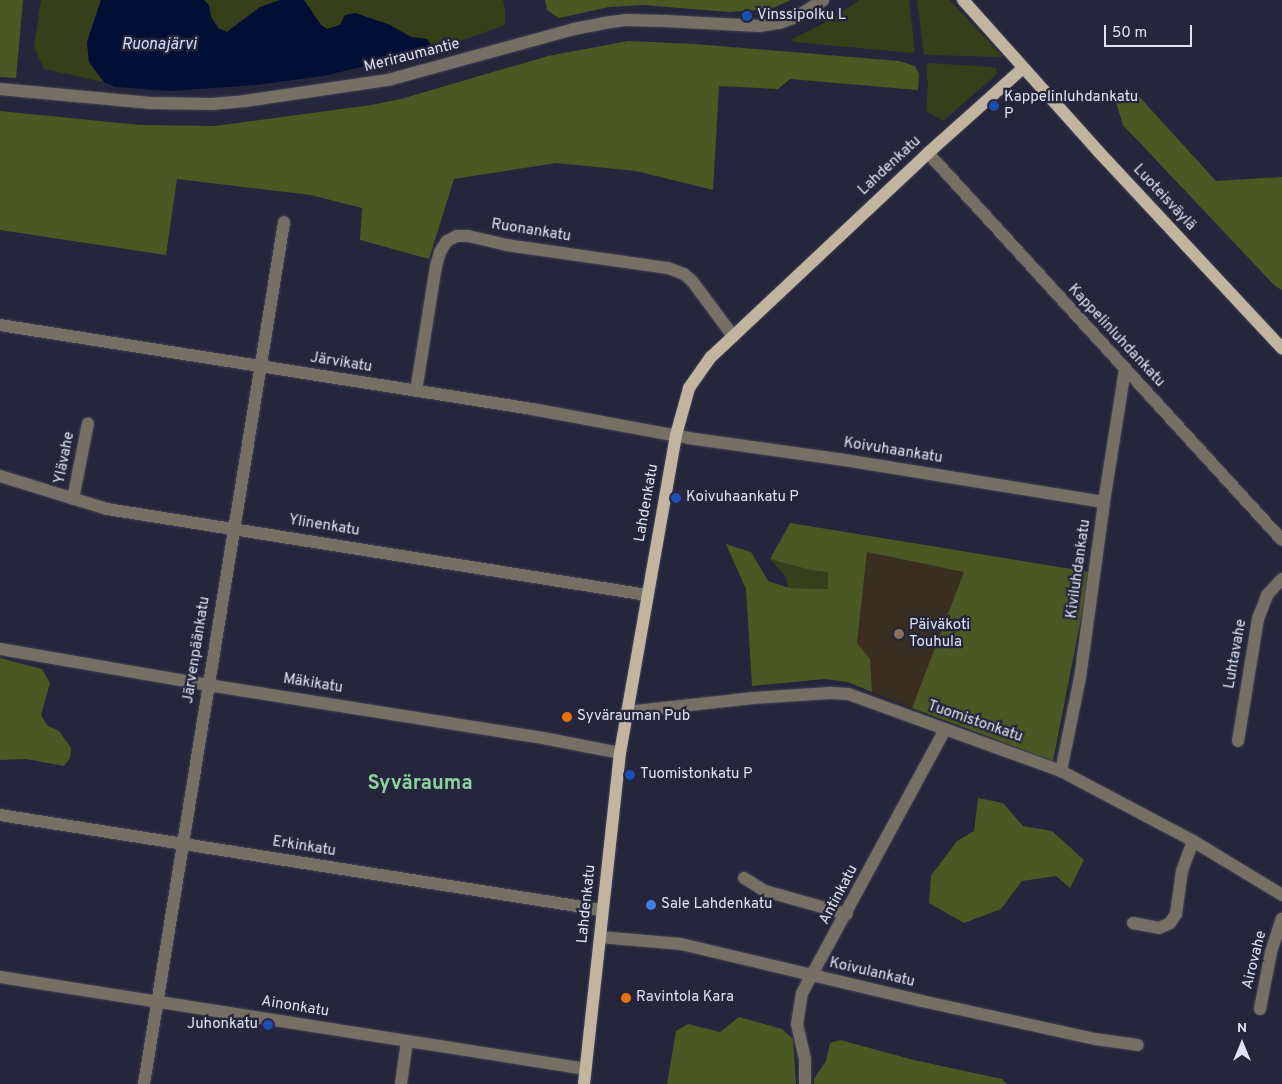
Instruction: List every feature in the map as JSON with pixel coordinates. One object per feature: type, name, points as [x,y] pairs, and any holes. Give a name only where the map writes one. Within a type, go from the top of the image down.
[{"type":"main road","name":"Luoteisväylä","points":[[962,0],[1228,291],[1279,340]]},
{"type":"main road","name":"Lahdenkatu","points":[[584,1084],[620,753],[676,435],[690,388],[706,364],[733,336],[928,153],[1023,68]]},
{"type":"street","name":"Meriraumantie","points":[[0,89],[150,103],[212,104],[245,101],[388,80],[567,31],[604,23],[625,20],[728,26],[769,25],[796,17],[823,0]]},
{"type":"street","name":"Kappelinluhdankatu","points":[[928,153],[1282,540]]},
{"type":"street","name":"Järvenpäänkatu","points":[[144,1084],[284,222]]},
{"type":"street","name":"Ruonankatu","points":[[416,391],[436,266],[446,241],[456,236],[468,236],[506,245],[668,268],[684,274],[692,281],[733,336]]},
{"type":"street","name":"Järvikatu","points":[[0,324],[676,435]]},
{"type":"street","name":"Kiviluhdankatu","points":[[1060,771],[1080,678],[1104,502],[1125,370]]},
{"type":"street","name":"Ylävahe","points":[[73,499],[88,423]]},
{"type":"street","name":"Koivuhaankatu","points":[[676,435],[1104,502]]},
{"type":"street","name":"Ylinenkatu","points":[[0,476],[107,509],[233,527],[647,595]]},
{"type":"street","name":"Luhtavahe","points":[[1238,741],[1258,619],[1267,595],[1282,579]]},
{"type":"street","name":"Mäkikatu","points":[[0,649],[208,685],[534,737],[620,753]]},
{"type":"street","name":"Tuomistonkatu","points":[[627,712],[753,698],[830,692],[855,696],[1060,771],[1193,842],[1282,896]]},
{"type":"street","name":"Antinkatu","points":[[805,1084],[804,1059],[797,1024],[802,993],[847,914],[945,730]]},
{"type":"street","name":"Erkinkatu","points":[[0,815],[602,910]]},
{"type":"street","points":[[1133,924],[1159,928],[1170,923],[1176,914],[1182,871],[1193,842]]},
{"type":"street","points":[[744,878],[765,891],[847,914]]},
{"type":"street","name":"Airovahe","points":[[1260,1009],[1271,952],[1282,919]]},
{"type":"street","name":"Koivulankatu","points":[[600,937],[681,944],[813,976],[1095,1039],[1138,1045]]},
{"type":"street","name":"Ainonkatu","points":[[0,977],[586,1069]]},
{"type":"street","points":[[401,1084],[407,1041]]},
{"type":"shaded area","name":"Päiväkoti Touhula","points":[[867,552],[965,572],[912,708],[872,692],[870,659],[857,643]]},
{"type":"green space","points":[[0,0],[23,0],[16,78],[0,77]]},
{"type":"green space","points":[[41,0],[101,0],[87,42],[89,62],[104,82],[44,69],[34,47]]},
{"type":"green space","points":[[204,0],[282,0],[260,7],[227,32],[218,28],[211,17],[209,5]]},
{"type":"green space","points":[[304,0],[503,0],[505,25],[435,50],[427,40],[411,37],[390,25],[355,13],[340,25],[327,29],[321,25]]},
{"type":"green space","points":[[545,0],[791,0],[770,9],[729,12],[643,5],[609,7],[559,18],[547,10]]},
{"type":"green space","points":[[859,0],[909,0],[915,51],[913,53],[793,42],[792,39],[832,19]]},
{"type":"green space","points":[[917,0],[950,0],[1001,57],[924,55]]},
{"type":"green space","points":[[628,41],[695,44],[899,61],[915,66],[919,74],[918,90],[790,79],[778,89],[719,86],[713,190],[636,171],[556,163],[454,179],[429,259],[360,240],[362,208],[311,195],[177,179],[166,255],[0,230],[0,111],[140,125],[215,126],[371,105],[401,99],[548,56]]},
{"type":"green space","points":[[930,63],[990,67],[996,68],[997,74],[943,121],[926,111],[928,85],[926,65]]},
{"type":"green space","points":[[1135,92],[1216,181],[1282,177],[1282,290],[1275,286],[1123,125],[1115,99]]},
{"type":"green space","points":[[790,523],[1090,572],[1053,761],[912,708],[964,572],[867,552],[857,643],[870,659],[872,692],[848,682],[825,679],[752,686],[746,589],[726,544],[751,552],[768,581],[789,588],[828,589],[828,572],[810,570],[770,559]]},
{"type":"green space","points":[[770,559],[810,570],[829,572],[829,589],[788,588],[786,577]]},
{"type":"green space","points":[[0,658],[42,669],[50,683],[41,715],[47,725],[59,731],[71,748],[70,758],[64,766],[26,759],[0,760]]},
{"type":"green space","points":[[978,798],[1003,803],[1023,826],[1052,831],[1084,860],[1070,888],[1056,876],[1022,881],[1001,909],[964,923],[929,903],[931,876],[957,841],[974,831]]},
{"type":"green space","points":[[739,1017],[782,1029],[793,1039],[796,1084],[667,1084],[676,1031],[688,1024],[720,1032]]},
{"type":"green space","points":[[840,1040],[914,1060],[1002,1079],[1007,1084],[814,1084],[814,1079],[826,1061],[830,1043]]},
{"type":"water","name":"Ruonajärvi","points":[[101,0],[204,0],[209,5],[211,17],[218,28],[227,32],[260,7],[280,0],[304,0],[321,25],[327,29],[340,25],[345,15],[355,13],[390,25],[411,37],[427,39],[435,50],[323,76],[256,85],[170,91],[116,87],[104,82],[89,62],[87,42]]},
{"type":"place","name":"Vinssipolku L","points":[[747,16]]},
{"type":"place","name":"Kappelinluhdankatu P","points":[[994,106]]},
{"type":"place","name":"Koivuhaankatu P","points":[[676,498]]},
{"type":"place","name":"Päiväkoti Touhula","points":[[899,634]]},
{"type":"place","name":"Syvärauman Pub","points":[[567,717]]},
{"type":"place","name":"Tuomistonkatu P","points":[[630,775]]},
{"type":"place","name":"Sale Lahdenkatu","points":[[651,905]]},
{"type":"place","name":"Ravintola Kara","points":[[626,998]]},
{"type":"place","name":"Juhonkatu","points":[[268,1025]]},
{"type":"district","name":"Syvärauma","points":[[420,784]]}]
